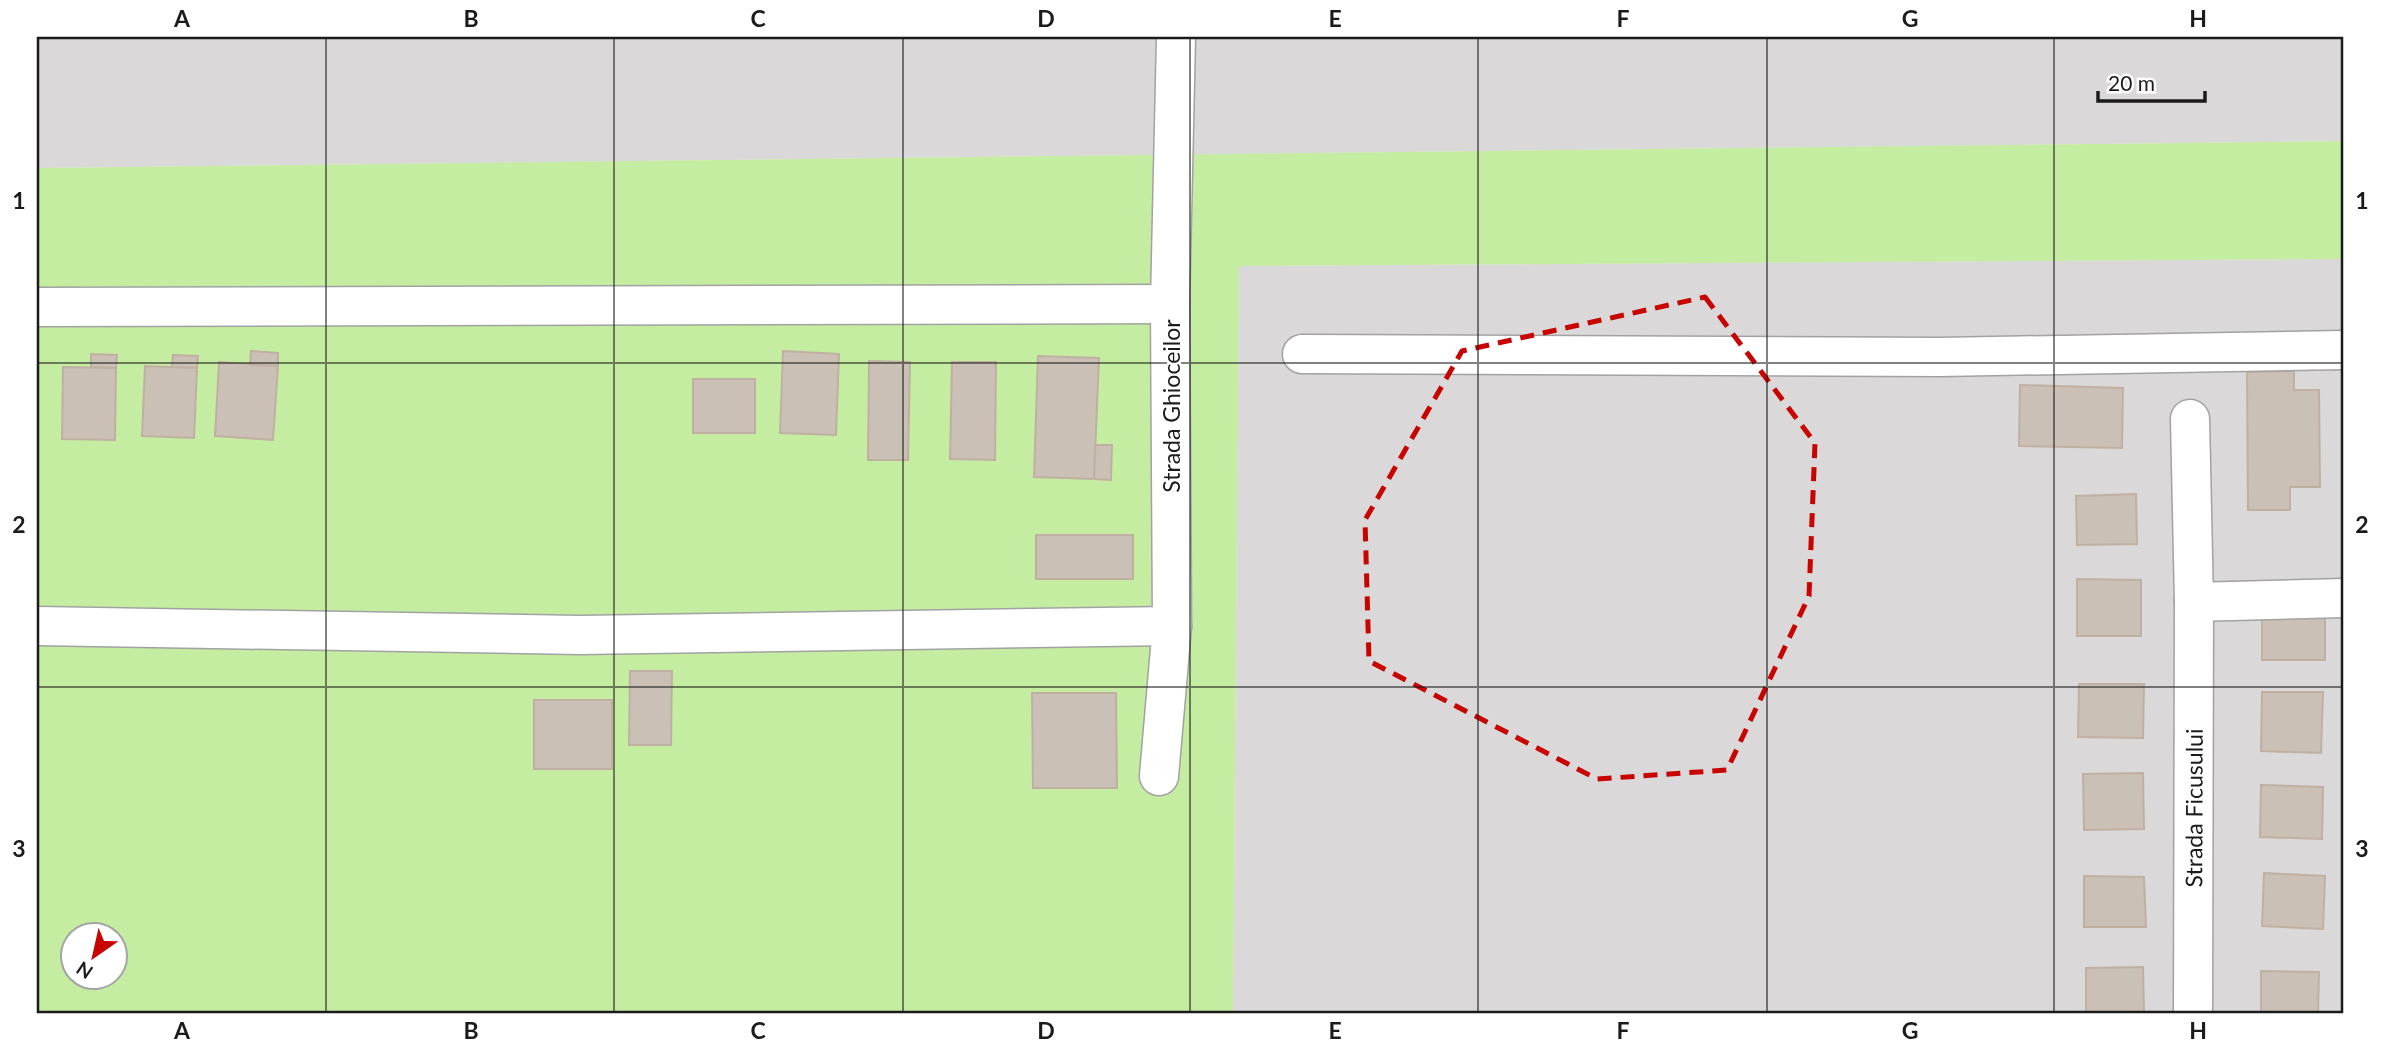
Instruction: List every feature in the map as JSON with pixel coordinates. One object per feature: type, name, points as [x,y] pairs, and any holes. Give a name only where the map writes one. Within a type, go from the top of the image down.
[{"type":"street","name":"Strada Ghioceilor","points":[[1158,776],[1172,626],[1170,304],[1176,37]]},
{"type":"street","points":[[37,307],[1170,304]]},
{"type":"street","points":[[1302,354],[1940,357],[2344,350]]},
{"type":"street","name":"Strada Ficusului","points":[[2190,419],[2194,602],[2193,1013]]},
{"type":"street","points":[[2194,602],[2344,598]]},
{"type":"street","points":[[37,626],[580,635],[1172,626]]},
{"type":"highlighted area","points":[[1705,297],[1815,443],[1809,596],[1727,770],[1597,779],[1369,661],[1365,520],[1462,351]]},
{"type":"shaded area","points":[[37,37],[2344,37],[2344,141],[37,168]]},
{"type":"shaded area","points":[[2344,259],[2344,1013],[1233,1013],[1239,266]]},
{"type":"green space","points":[[2344,141],[2344,259],[1239,266],[1233,1013],[37,1013],[37,168]]},
{"type":"building","points":[[251,351],[278,353],[278,366],[250,365]]},
{"type":"building","points":[[783,351],[839,354],[836,435],[780,433]]},
{"type":"building","points":[[91,354],[117,355],[116,368],[91,367]]},
{"type":"building","points":[[173,355],[198,356],[197,368],[172,367]]},
{"type":"building","points":[[1038,356],[1099,358],[1094,479],[1034,477]]},
{"type":"building","points":[[869,361],[910,362],[908,460],[868,460]]},
{"type":"building","points":[[219,362],[278,366],[273,440],[215,436]]},
{"type":"building","points":[[952,362],[996,362],[995,460],[950,459]]},
{"type":"building","points":[[145,366],[197,368],[194,438],[142,436]]},
{"type":"building","points":[[63,367],[116,368],[115,440],[62,439]]},
{"type":"building","points":[[2294,371],[2294,390],[2319,390],[2320,487],[2290,487],[2290,510],[2248,510],[2247,372]]},
{"type":"building","points":[[693,379],[755,379],[755,433],[693,433]]},
{"type":"building","points":[[2020,385],[2123,388],[2122,448],[2019,446]]},
{"type":"building","points":[[1095,445],[1112,445],[1111,480],[1094,479]]},
{"type":"building","points":[[2136,494],[2137,544],[2077,545],[2076,496]]},
{"type":"building","points":[[1036,535],[1133,535],[1133,579],[1036,579]]},
{"type":"building","points":[[2077,579],[2141,580],[2141,636],[2077,636]]},
{"type":"building","points":[[2262,605],[2325,605],[2325,660],[2262,660]]},
{"type":"building","points":[[630,671],[672,671],[671,745],[629,745]]},
{"type":"building","points":[[2079,684],[2144,684],[2143,738],[2078,737]]},
{"type":"building","points":[[2262,692],[2323,692],[2321,753],[2261,751]]},
{"type":"building","points":[[1032,693],[1116,693],[1117,788],[1033,788]]},
{"type":"building","points":[[534,700],[612,700],[612,769],[534,769]]},
{"type":"building","points":[[2143,773],[2144,829],[2084,830],[2083,774]]},
{"type":"building","points":[[2261,785],[2323,787],[2322,839],[2260,837]]},
{"type":"building","points":[[2264,873],[2325,876],[2323,929],[2262,926]]},
{"type":"building","points":[[2084,876],[2144,877],[2146,927],[2084,927]]},
{"type":"building","points":[[2143,967],[2144,1013],[2086,1013],[2086,968]]},
{"type":"building","points":[[2261,971],[2319,972],[2318,1013],[2261,1013]]}]
